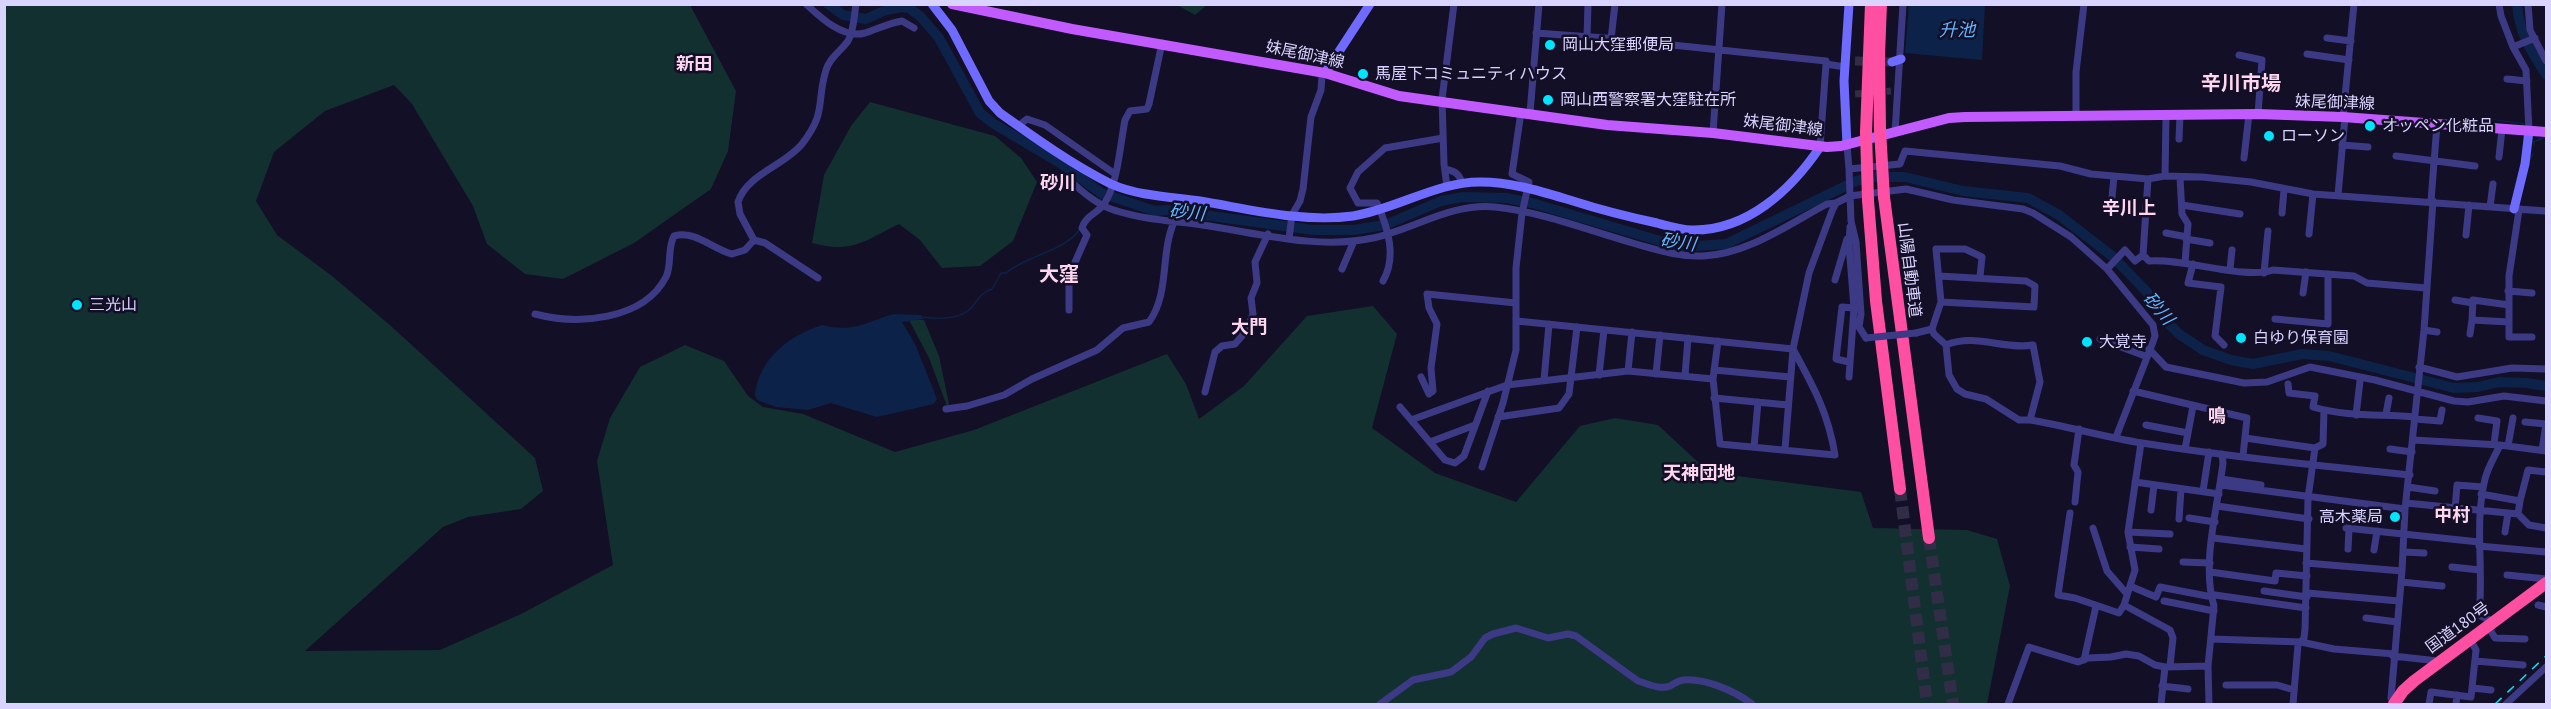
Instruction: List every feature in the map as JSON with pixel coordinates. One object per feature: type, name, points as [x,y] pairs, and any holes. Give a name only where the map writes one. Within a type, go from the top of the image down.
[{"type":"highway","name":"山陽自動車道","points":[[1871,4],[1866,132],[1868,200],[1876,301],[1900,489]]},
{"type":"highway","name":"山陽自動車道","points":[[1881,4],[1878,55],[1884,197],[1895,299],[1929,538]]},
{"type":"highway","name":"国道180号","points":[[2395,704],[2408,686],[2547,581]]},
{"type":"main road","name":"妹尾御津線","points":[[952,4],[1072,29],[1325,73],[1399,96],[1526,112],[1607,126],[1713,133],[1820,147],[1847,145],[1949,118],[2254,114],[2344,117],[2547,132]]},
{"type":"street","points":[[806,4],[821,18],[851,32],[862,34],[902,21],[914,28]]},
{"type":"street","points":[[818,278],[765,243],[754,240],[740,214],[738,202],[750,183],[789,157],[817,123],[821,112],[826,69],[833,56],[847,42],[856,4]]},
{"type":"street","points":[[932,4],[952,30],[989,101],[1018,126],[1112,186],[1146,194],[1292,217],[1340,217],[1381,212],[1447,187],[1486,182],[1691,230],[1720,227],[1743,219],[1765,206],[1805,169],[1820,147],[1826,61],[1536,33]]},
{"type":"street","points":[[1289,237],[1292,217],[1303,189],[1311,117],[1321,90],[1322,76],[1370,4]]},
{"type":"street","points":[[1447,187],[1442,103],[1445,59],[1454,4]]},
{"type":"street","points":[[1482,467],[1516,350],[1516,268],[1528,180],[1512,174],[1526,112],[1539,4]]},
{"type":"street","points":[[1587,37],[1588,4]]},
{"type":"street","points":[[1611,39],[1615,4]]},
{"type":"street","points":[[1713,133],[1722,4]]},
{"type":"street","points":[[1849,4],[1850,94],[1847,145],[1854,308],[1849,377]]},
{"type":"street","points":[[1895,134],[1896,60],[1904,4]]},
{"type":"street","points":[[2076,116],[2076,72],[2084,4]]},
{"type":"street","points":[[2338,195],[2354,4]]},
{"type":"street","points":[[2499,4],[2512,47],[2526,70],[2529,131],[2508,291],[2510,337],[2532,338]]},
{"type":"street","points":[[2528,4],[2530,30],[2547,61]]},
{"type":"street","points":[[2327,38],[2350,41]]},
{"type":"street","points":[[2512,47],[2535,38]]},
{"type":"street","points":[[1069,310],[1069,276],[1088,235],[1082,228],[1083,224],[1101,204],[1112,186],[1125,120],[1130,111],[1147,109],[1162,43]]},
{"type":"street","points":[[2307,54],[2349,60]]},
{"type":"street","points":[[2239,55],[2262,60],[2254,114],[2244,158]]},
{"type":"street","points":[[1826,64],[1848,63]]},
{"type":"street","points":[[2507,79],[2527,81]]},
{"type":"street","points":[[2165,176],[2166,116]]},
{"type":"street","points":[[2179,139],[2180,116]]},
{"type":"street","points":[[1018,126],[1026,119],[1045,125],[1115,174]]},
{"type":"street","points":[[2395,704],[2391,698],[2393,655],[2402,571],[2405,506],[2424,330],[2437,123]]},
{"type":"street","points":[[2499,157],[2502,129]]},
{"type":"street","points":[[1383,281],[1391,264],[1388,233],[1381,212],[1376,202],[1358,203],[1350,188],[1358,172],[1385,148],[1443,138]]},
{"type":"street","points":[[2342,145],[2368,147]]},
{"type":"street","points":[[1849,171],[1900,164],[1905,151],[2060,166],[2091,174],[2148,179],[2165,176],[2251,182],[2313,194],[2432,201],[2547,212]]},
{"type":"street","points":[[2396,156],[2475,166]]},
{"type":"street","points":[[1445,169],[1454,171],[1461,177],[1462,184]]},
{"type":"street","points":[[2111,208],[2114,176]]},
{"type":"street","points":[[2181,177],[2182,214],[2188,224],[2186,238],[2189,264],[2188,283],[2221,287],[2215,336],[2224,345]]},
{"type":"street","points":[[2148,179],[2143,255],[2149,261],[2264,273],[2273,270],[2354,276],[2367,283],[2426,288]]},
{"type":"street","points":[[2490,207],[2493,184]]},
{"type":"street","points":[[1075,185],[1101,204],[1138,217],[1329,242],[1354,241],[1388,233],[1462,208],[1492,207],[1522,211],[1670,254],[1702,256],[1751,244],[1827,204],[1836,203],[1850,196],[1906,189],[1953,200],[2023,209],[2041,217],[2071,237],[2107,269],[2153,325],[2155,336],[2116,436]]},
{"type":"street","points":[[2282,213],[2284,190]]},
{"type":"street","points":[[2309,234],[2313,194]]},
{"type":"street","points":[[1785,449],[1793,349],[1809,273],[1819,241],[1836,203]]},
{"type":"street","points":[[2182,205],[2240,214]]},
{"type":"street","points":[[2466,236],[2469,205]]},
{"type":"street","points":[[1851,221],[1856,242],[1861,314],[1858,327],[1866,338],[1916,333],[1932,329]]},
{"type":"street","points":[[946,409],[967,406],[1004,395],[1032,379],[1097,350],[1123,328],[1149,322],[1160,300],[1169,233],[1174,222]]},
{"type":"street","points":[[2264,273],[2268,231]]},
{"type":"street","points":[[2166,233],[2210,243]]},
{"type":"street","points":[[535,314],[566,319],[613,315],[631,309],[655,292],[666,278],[674,236],[681,234],[701,239],[732,254],[745,250],[754,240]]},
{"type":"street","points":[[1205,392],[1215,352],[1222,346],[1235,344],[1247,330],[1253,314],[1251,298],[1257,283],[1255,262],[1268,234]]},
{"type":"street","points":[[1835,280],[1850,234]]},
{"type":"street","points":[[1342,269],[1354,241]]},
{"type":"street","points":[[1980,278],[1982,257],[1965,249],[1936,249],[1941,302],[1932,329],[1946,345],[1949,375],[1957,389],[1965,394],[1986,399],[2019,420],[2030,420],[2185,449],[2313,466],[2410,475]]},
{"type":"street","points":[[2107,269],[2125,250],[2135,261],[2143,255]]},
{"type":"street","points":[[2230,269],[2232,250]]},
{"type":"street","points":[[2302,293],[2306,272]]},
{"type":"street","points":[[2275,319],[2328,324],[2328,274]]},
{"type":"street","points":[[1939,276],[2026,281],[2035,286],[2034,307],[1941,302]]},
{"type":"street","points":[[2508,291],[2532,292]]},
{"type":"street","points":[[1421,377],[1429,394],[1433,391],[1431,368],[1437,324],[1429,308],[1427,294],[1516,303]]},
{"type":"street","points":[[2455,300],[2473,303]]},
{"type":"street","points":[[2470,334],[2473,300],[2509,305]]},
{"type":"street","points":[[1849,362],[1836,359],[1842,307],[1854,308]]},
{"type":"street","points":[[2472,320],[2509,322]]},
{"type":"street","points":[[1517,321],[1793,349]]},
{"type":"street","points":[[1544,381],[1549,324]]},
{"type":"street","points":[[1498,417],[1559,408],[1569,394],[1577,327]]},
{"type":"street","points":[[1599,375],[1604,330]]},
{"type":"street","points":[[2424,330],[2437,332]]},
{"type":"street","points":[[1628,371],[1632,332]]},
{"type":"street","points":[[1656,374],[1660,335]]},
{"type":"street","points":[[1685,376],[1688,338]]},
{"type":"street","points":[[2100,339],[2147,352],[2166,367],[2244,383],[2267,382],[2310,367],[2462,402],[2504,396],[2547,401]]},
{"type":"street","points":[[1946,345],[1978,340],[2008,345],[2033,345],[2040,382],[2030,420]]},
{"type":"street","points":[[1718,341],[1713,379],[1720,444],[1835,455],[1830,425],[1819,397],[1793,349]]},
{"type":"street","points":[[2419,368],[2457,377],[2512,368],[2547,369]]},
{"type":"street","points":[[1714,370],[1790,377]]},
{"type":"street","points":[[1411,420],[1507,385],[1628,371],[1713,379]]},
{"type":"street","points":[[2356,415],[2360,381]]},
{"type":"street","points":[[2288,384],[2289,393],[2315,396],[2313,407],[2324,410],[2356,415],[2386,414],[2440,421],[2442,410]]},
{"type":"street","points":[[1400,407],[1448,462],[1458,462],[1464,456],[1488,391]]},
{"type":"street","points":[[2133,392],[2247,418],[2243,456]]},
{"type":"street","points":[[1714,398],[1788,405]]},
{"type":"street","points":[[2386,414],[2389,398]]},
{"type":"street","points":[[1754,447],[1758,402]]},
{"type":"street","points":[[2185,449],[2193,406]]},
{"type":"street","points":[[2245,438],[2315,448],[2323,444],[2324,410]]},
{"type":"street","points":[[2478,418],[2497,421],[2500,445]]},
{"type":"street","points":[[2513,418],[2485,476],[2482,490],[2479,510],[2482,592],[2479,615],[2491,624],[2495,638],[2525,639]]},
{"type":"street","points":[[2413,440],[2544,450],[2546,424],[2525,422]]},
{"type":"street","points":[[2146,424],[2188,433]]},
{"type":"street","points":[[1430,442],[1475,425]]},
{"type":"street","points":[[2075,502],[2078,472],[2074,465],[2079,429]]},
{"type":"street","points":[[2070,513],[2058,595],[2075,598],[2119,613],[2124,605],[2135,570],[2128,532],[2141,442]]},
{"type":"street","points":[[2293,705],[2298,645],[2304,638],[2308,498],[2315,448]]},
{"type":"street","points":[[2390,449],[2412,452]]},
{"type":"street","points":[[2204,491],[2209,452]]},
{"type":"street","points":[[2209,705],[2208,666],[2214,611],[2210,562],[2221,482],[2222,454]]},
{"type":"street","points":[[2518,514],[2528,470],[2547,472]]},
{"type":"street","points":[[2135,482],[2219,494]]},
{"type":"street","points":[[2221,482],[2261,485]]},
{"type":"street","points":[[2221,482],[2308,498],[2518,514],[2529,525],[2547,528]]},
{"type":"street","points":[[2151,510],[2154,485]]},
{"type":"street","points":[[2455,509],[2457,485],[2520,501]]},
{"type":"street","points":[[2408,487],[2435,490]]},
{"type":"street","points":[[2179,519],[2181,489]]},
{"type":"street","points":[[2217,506],[2308,519]]},
{"type":"street","points":[[2505,532],[2508,513]]},
{"type":"street","points":[[2189,518],[2215,522]]},
{"type":"street","points":[[2093,528],[2107,571],[2127,594]]},
{"type":"street","points":[[2348,549],[2347,528],[2547,552]]},
{"type":"street","points":[[2374,550],[2377,531]]},
{"type":"street","points":[[2128,532],[2170,534]]},
{"type":"street","points":[[2213,538],[2306,549]]},
{"type":"street","points":[[2130,547],[2159,549]]},
{"type":"street","points":[[2403,552],[2424,553]]},
{"type":"street","points":[[2183,562],[2210,562]]},
{"type":"street","points":[[2306,563],[2402,571]]},
{"type":"street","points":[[2452,567],[2480,570]]},
{"type":"street","points":[[2210,572],[2275,581],[2276,573],[2307,576]]},
{"type":"street","points":[[2507,575],[2547,581]]},
{"type":"street","points":[[2401,582],[2442,586]]},
{"type":"street","points":[[2130,586],[2156,597],[2160,586],[2211,596],[2215,594],[2306,608]]},
{"type":"street","points":[[2264,591],[2399,601]]},
{"type":"street","points":[[2164,601],[2214,611]]},
{"type":"street","points":[[2124,605],[2170,630],[2173,638],[2162,686],[2161,705]]},
{"type":"street","points":[[2538,605],[2547,607]]},
{"type":"street","points":[[2084,660],[2096,606]]},
{"type":"street","points":[[2366,618],[2397,622]]},
{"type":"street","points":[[1380,705],[1413,680],[1450,672],[1471,657],[1485,638],[1516,628],[1548,638],[1568,634],[1576,636],[1638,681],[1649,685],[1661,688],[1682,680],[1690,681],[1726,688],[1737,693],[1752,705]]},
{"type":"street","points":[[2211,639],[2301,642],[2334,649],[2440,662]]},
{"type":"street","points":[[2429,705],[2431,692],[2471,697],[2476,650],[2470,639]]},
{"type":"street","points":[[2008,705],[2030,646],[2078,662],[2126,654],[2139,656],[2155,665],[2168,667],[2208,666]]},
{"type":"street","points":[[2475,661],[2523,665]]},
{"type":"street","points":[[2506,705],[2547,667]]},
{"type":"street","points":[[2226,685],[2277,685],[2294,690]]},
{"type":"street","points":[[2162,686],[2188,689]]},
{"type":"street","points":[[2472,688],[2491,690]]},
{"type":"street","points":[[2456,705],[2457,695]]},
{"type":"green space","points":[[4,5],[690,5],[736,91],[728,151],[711,189],[634,243],[563,279],[525,274],[487,244],[473,206],[412,104],[394,85],[325,111],[274,152],[256,201],[277,235],[332,276],[391,326],[535,458],[543,491],[521,509],[468,517],[443,527],[305,651],[440,650],[521,614],[613,565],[597,461],[610,418],[640,367],[685,345],[724,361],[748,396],[763,407],[803,414],[895,452],[974,430],[1167,354],[1186,384],[1199,419],[1244,386],[1307,316],[1373,306],[1397,334],[1372,428],[1435,473],[1516,502],[1580,426],[1615,418],[1658,425],[1699,463],[1730,475],[1861,492],[1873,528],[1967,530],[1997,539],[2010,586],[1987,704],[5,704]]},
{"type":"green space","points":[[1177,5],[1207,5],[1195,15]]},
{"type":"green space","points":[[870,102],[995,136],[1021,158],[1037,182],[1013,241],[980,266],[942,268],[920,240],[899,224],[867,240],[848,246],[826,246],[812,243],[824,175],[851,126]]},
{"type":"green space","points":[[909,320],[924,320],[939,356],[949,404],[947,406],[929,358]]},
{"type":"water","name":"升池","points":[[1909,5],[1985,5],[1982,60],[1905,53]]},
{"type":"water","points":[[2441,113],[2524,123],[2524,138],[2534,141],[2544,136],[2546,138],[2535,142],[2534,148],[2533,142],[2523,139],[2522,124]]},
{"type":"water","points":[[894,314],[921,315],[924,319],[902,322],[916,346],[937,399],[934,404],[877,417],[831,403],[808,410],[776,407],[757,400],[755,395],[762,370],[787,342],[822,325],[851,327]]},
{"type":"waterway","name":"砂川","points":[[828,4],[843,15],[866,19],[886,10],[909,8],[920,16],[939,38],[980,113],[994,124],[1060,163],[1101,193],[1155,211],[1167,210],[1313,230],[1353,230],[1385,225],[1441,201],[1463,197],[1506,198],[1532,203],[1681,247],[1726,244],[1856,181],[1874,177],[1905,177],[1963,191],[2028,198],[2059,215],[2112,256],[2147,292],[2166,321],[2179,334],[2203,350],[2231,360],[2253,364],[2302,354],[2329,356],[2454,388],[2478,387],[2499,382],[2546,386]]},
{"type":"waterway","points":[[2517,4],[2520,24],[2527,41],[2546,74]]},
{"type":"waterway","points":[[2530,160],[2533,154]]},
{"type":"waterway","points":[[1099,201],[1104,194]]},
{"type":"waterway","points":[[2521,213],[2546,214]]},
{"type":"waterway","points":[[923,317],[948,318],[961,315],[971,308],[982,294],[992,289],[1001,273],[1006,273],[1065,243],[1080,229]]},
{"type":"tunnel","points":[[1855,61],[1892,62]]},
{"type":"tunnel","points":[[1855,94],[1891,91]]},
{"type":"tunnel","points":[[1900,489],[1927,704]]},
{"type":"tunnel","points":[[1929,538],[1953,704]]},
{"type":"railway","points":[[2495,704],[2546,656]]},
{"type":"place","name":"岡山大窪郵便局","points":[[1550,45]]},
{"type":"place","name":"馬屋下コミュニティハウス","points":[[1363,74]]},
{"type":"place","name":"岡山西警察署大窪駐在所","points":[[1548,100]]},
{"type":"place","name":"オッペン化粧品","points":[[2370,126]]},
{"type":"place","name":"ローソン","points":[[2269,136]]},
{"type":"place","name":"三光山","points":[[77,305]]},
{"type":"place","name":"白ゆり保育園","points":[[2241,338]]},
{"type":"place","name":"大覚寺","points":[[2087,342]]},
{"type":"place","name":"高木薬局","points":[[2395,517]]},
{"type":"district","name":"新田","points":[[694,65]]},
{"type":"district","name":"辛川市場","points":[[2241,84]]},
{"type":"district","name":"砂川","points":[[1058,184]]},
{"type":"district","name":"辛川上","points":[[2129,209]]},
{"type":"district","name":"大窪","points":[[1059,275]]},
{"type":"district","name":"大門","points":[[1249,328]]},
{"type":"district","name":"鳴","points":[[2217,417]]},
{"type":"district","name":"天神団地","points":[[1699,474]]},
{"type":"district","name":"中村","points":[[2452,516]]}]
